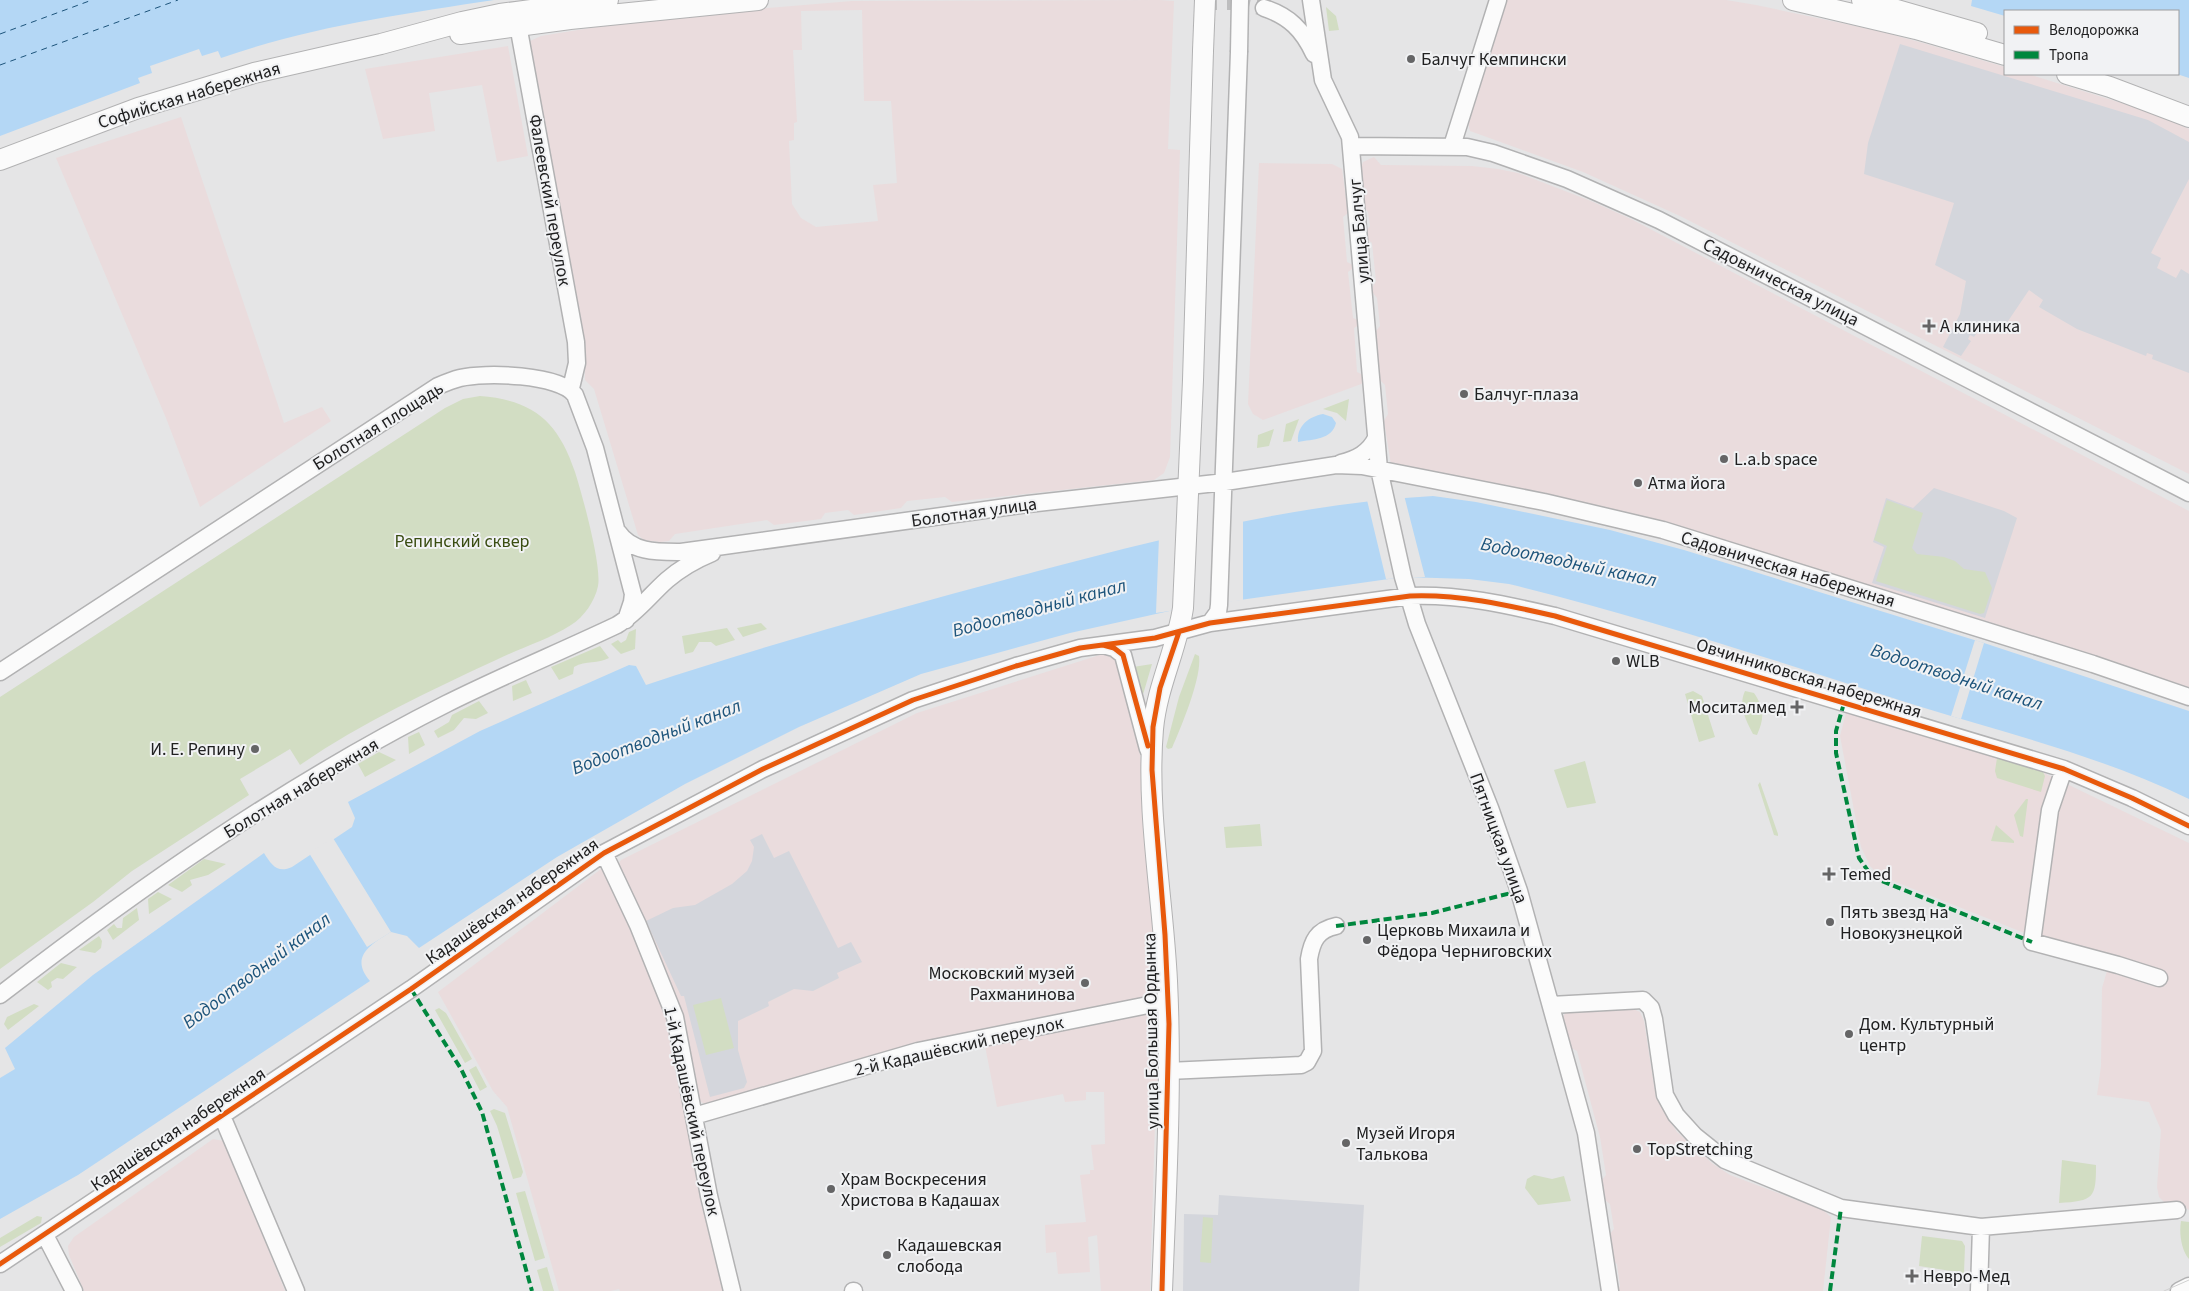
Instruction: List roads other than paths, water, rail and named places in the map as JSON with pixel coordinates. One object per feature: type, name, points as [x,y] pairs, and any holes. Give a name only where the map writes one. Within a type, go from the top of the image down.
[{"type":"main road","name":"Софийская набережная","points":[[0,160],[138,108],[230,80],[381,44],[517,20],[608,0]]},
{"type":"main road","name":"Софийская набережная","points":[[517,20],[579,18],[758,0]]},
{"type":"main road","name":"улица Большая Ордынка","points":[[1162,1291],[1168,1001],[1152,770],[1153,728],[1160,688],[1179,632],[1183,608],[1189,486],[1205,0]]},
{"type":"main road","points":[[1793,0],[1916,29],[2004,55]]},
{"type":"main road","points":[[1862,0],[1920,15],[2004,42]]},
{"type":"main road","points":[[2070,75],[2127,93],[2189,117]]},
{"type":"main road","points":[[2111,75],[2189,104]]},
{"type":"street","points":[[1210,623],[1218,612],[1223,522],[1240,0]]},
{"type":"street","name":"улица Балчуг","points":[[1311,0],[1319,66],[1331,101],[1350,137],[1379,469],[1385,496]]},
{"type":"street","points":[[1452,146],[1498,0]]},
{"type":"street","points":[[1264,8],[1279,13],[1296,24],[1304,33],[1319,66]]},
{"type":"street","name":"Фалеевский переулок","points":[[517,20],[576,342],[577,363],[571,388]]},
{"type":"street","name":"Садовническая улица","points":[[1351,146],[1452,146],[1493,153],[1567,179],[1629,205],[2189,493]]},
{"type":"street","name":"Болотная площадь","points":[[0,672],[438,386],[460,378],[507,375],[548,381],[571,388]]},
{"type":"street","points":[[571,388],[584,414],[595,448],[633,594],[626,620]]},
{"type":"street","points":[[1336,465],[1364,453],[1373,445],[1376,438]]},
{"type":"street","name":"Болотная улица","points":[[618,532],[630,545],[643,549],[681,552],[725,548],[982,510],[1224,482],[1336,465]]},
{"type":"street","name":"Садовническая набережная","points":[[1336,465],[1379,469],[1544,502],[1663,530],[2092,664],[2189,697]]},
{"type":"street","name":"Пятницкая улица","points":[[1385,496],[1403,577],[1417,624],[1513,873],[1551,1005],[1586,1132],[1610,1291]]},
{"type":"street","name":"Болотная улица","points":[[626,620],[681,568],[725,548]]},
{"type":"street","name":"Кадашёвская набережная","points":[[0,1264],[411,989],[604,853],[755,773],[913,700],[1016,666],[1093,645],[1150,639],[1210,623],[1410,596]]},
{"type":"street","name":"Овчинниковская набережная","points":[[1410,596],[1472,599],[1555,616],[2064,769],[2132,798],[2189,826]]},
{"type":"street","name":"Болотная набережная","points":[[0,996],[134,896],[248,818],[326,771],[446,704],[626,620]]},
{"type":"street","name":"улица Большая Ордынка","points":[[1093,645],[1105,645],[1118,650],[1123,655],[1136,710],[1144,730],[1152,770]]},
{"type":"street","points":[[2064,769],[2050,810],[2032,942],[2118,965],[2158,978]]},
{"type":"street","name":"1-й Кадашёвский переулок","points":[[604,853],[672,1005],[709,1196],[732,1291]]},
{"type":"street","points":[[1168,1072],[1301,1064],[1307,1062],[1313,1051],[1309,959],[1315,937],[1321,931],[1336,926]]},
{"type":"street","points":[[1551,1005],[1643,1000],[1648,1004],[1654,1019],[1662,1086],[1669,1104],[1694,1136],[1725,1160],[1841,1208],[1981,1227],[2177,1210]]},
{"type":"street","name":"2-й Кадашёвский переулок","points":[[694,1116],[918,1052],[1168,1001]]},
{"type":"street","points":[[222,1116],[296,1291]]},
{"type":"street","points":[[1979,1291],[1981,1227]]},
{"type":"street","points":[[45,1235],[74,1291]]},
{"type":"street","points":[[2179,1291],[2189,1286]]},
{"type":"water","points":[[0,0],[494,0],[390,16],[322,30],[254,47],[221,58],[218,51],[202,56],[199,49],[150,66],[152,73],[138,78],[140,83],[0,136]]},
{"type":"water","points":[[1972,0],[2189,0],[2189,78],[2179,75],[2179,10],[2004,10],[2004,16],[1971,6]]},
{"type":"water","points":[[1323,414],[1332,417],[1336,423],[1334,429],[1321,438],[1298,442],[1299,431],[1304,423],[1313,417]]},
{"type":"water","name":"Водоотводный канал","points":[[1433,496],[1476,502],[1610,530],[1684,550],[1984,643],[2189,711],[2189,799],[2123,771],[2055,747],[1663,626],[1509,584],[1469,579],[1403,577],[1183,608],[1070,633],[921,674],[799,727],[685,784],[557,857],[419,948],[407,936],[391,932],[370,946],[362,958],[364,972],[370,981],[78,1175],[0,1219],[0,1078],[15,1069],[5,1048],[93,975],[264,853],[278,869],[292,867],[352,827],[355,818],[348,802],[480,731],[629,665],[636,666],[646,685],[841,625],[1135,546],[1234,523],[1284,514],[1333,506]]},
{"type":"tunnel","points":[[1197,0],[1261,0]]},
{"type":"tunnel","points":[[1234,1],[1264,8]]},
{"type":"tram line","points":[[2164,1291],[2189,1280]]},
{"type":"place","name":"Балчуг Кемпински","points":[[1411,59]]},
{"type":"place","name":"А клиника","points":[[1929,326]]},
{"type":"place","name":"Балчуг-плаза","points":[[1464,394]]},
{"type":"place","name":"L.a.b space","points":[[1724,459]]},
{"type":"place","name":"Атма йога","points":[[1638,483]]},
{"type":"place","name":"WLB","points":[[1616,661]]},
{"type":"place","name":"Моситалмед","points":[[1797,707]]},
{"type":"place","name":"И. Е. Репину","points":[[255,749]]},
{"type":"place","name":"Temed","points":[[1829,874]]},
{"type":"place","name":"Пять звезд на Новокузнецкой","points":[[1830,922]]},
{"type":"place","name":"Церковь Михаила и Фёдора Черниговских","points":[[1367,940]]},
{"type":"place","name":"Московский музей Рахманинова","points":[[1085,983]]},
{"type":"place","name":"Дом. Культурный центр","points":[[1849,1034]]},
{"type":"place","name":"Музей Игоря Талькова","points":[[1346,1143]]},
{"type":"place","name":"TopStretching","points":[[1637,1149]]},
{"type":"place","name":"Храм Воскресения Христова в Кадашах","points":[[831,1189]]},
{"type":"place","name":"Кадашевская слобода","points":[[887,1255]]},
{"type":"place","name":"Невро-Мед","points":[[1912,1276]]},
{"type":"park label","name":"Репинский сквер","points":[[462,541]]}]
